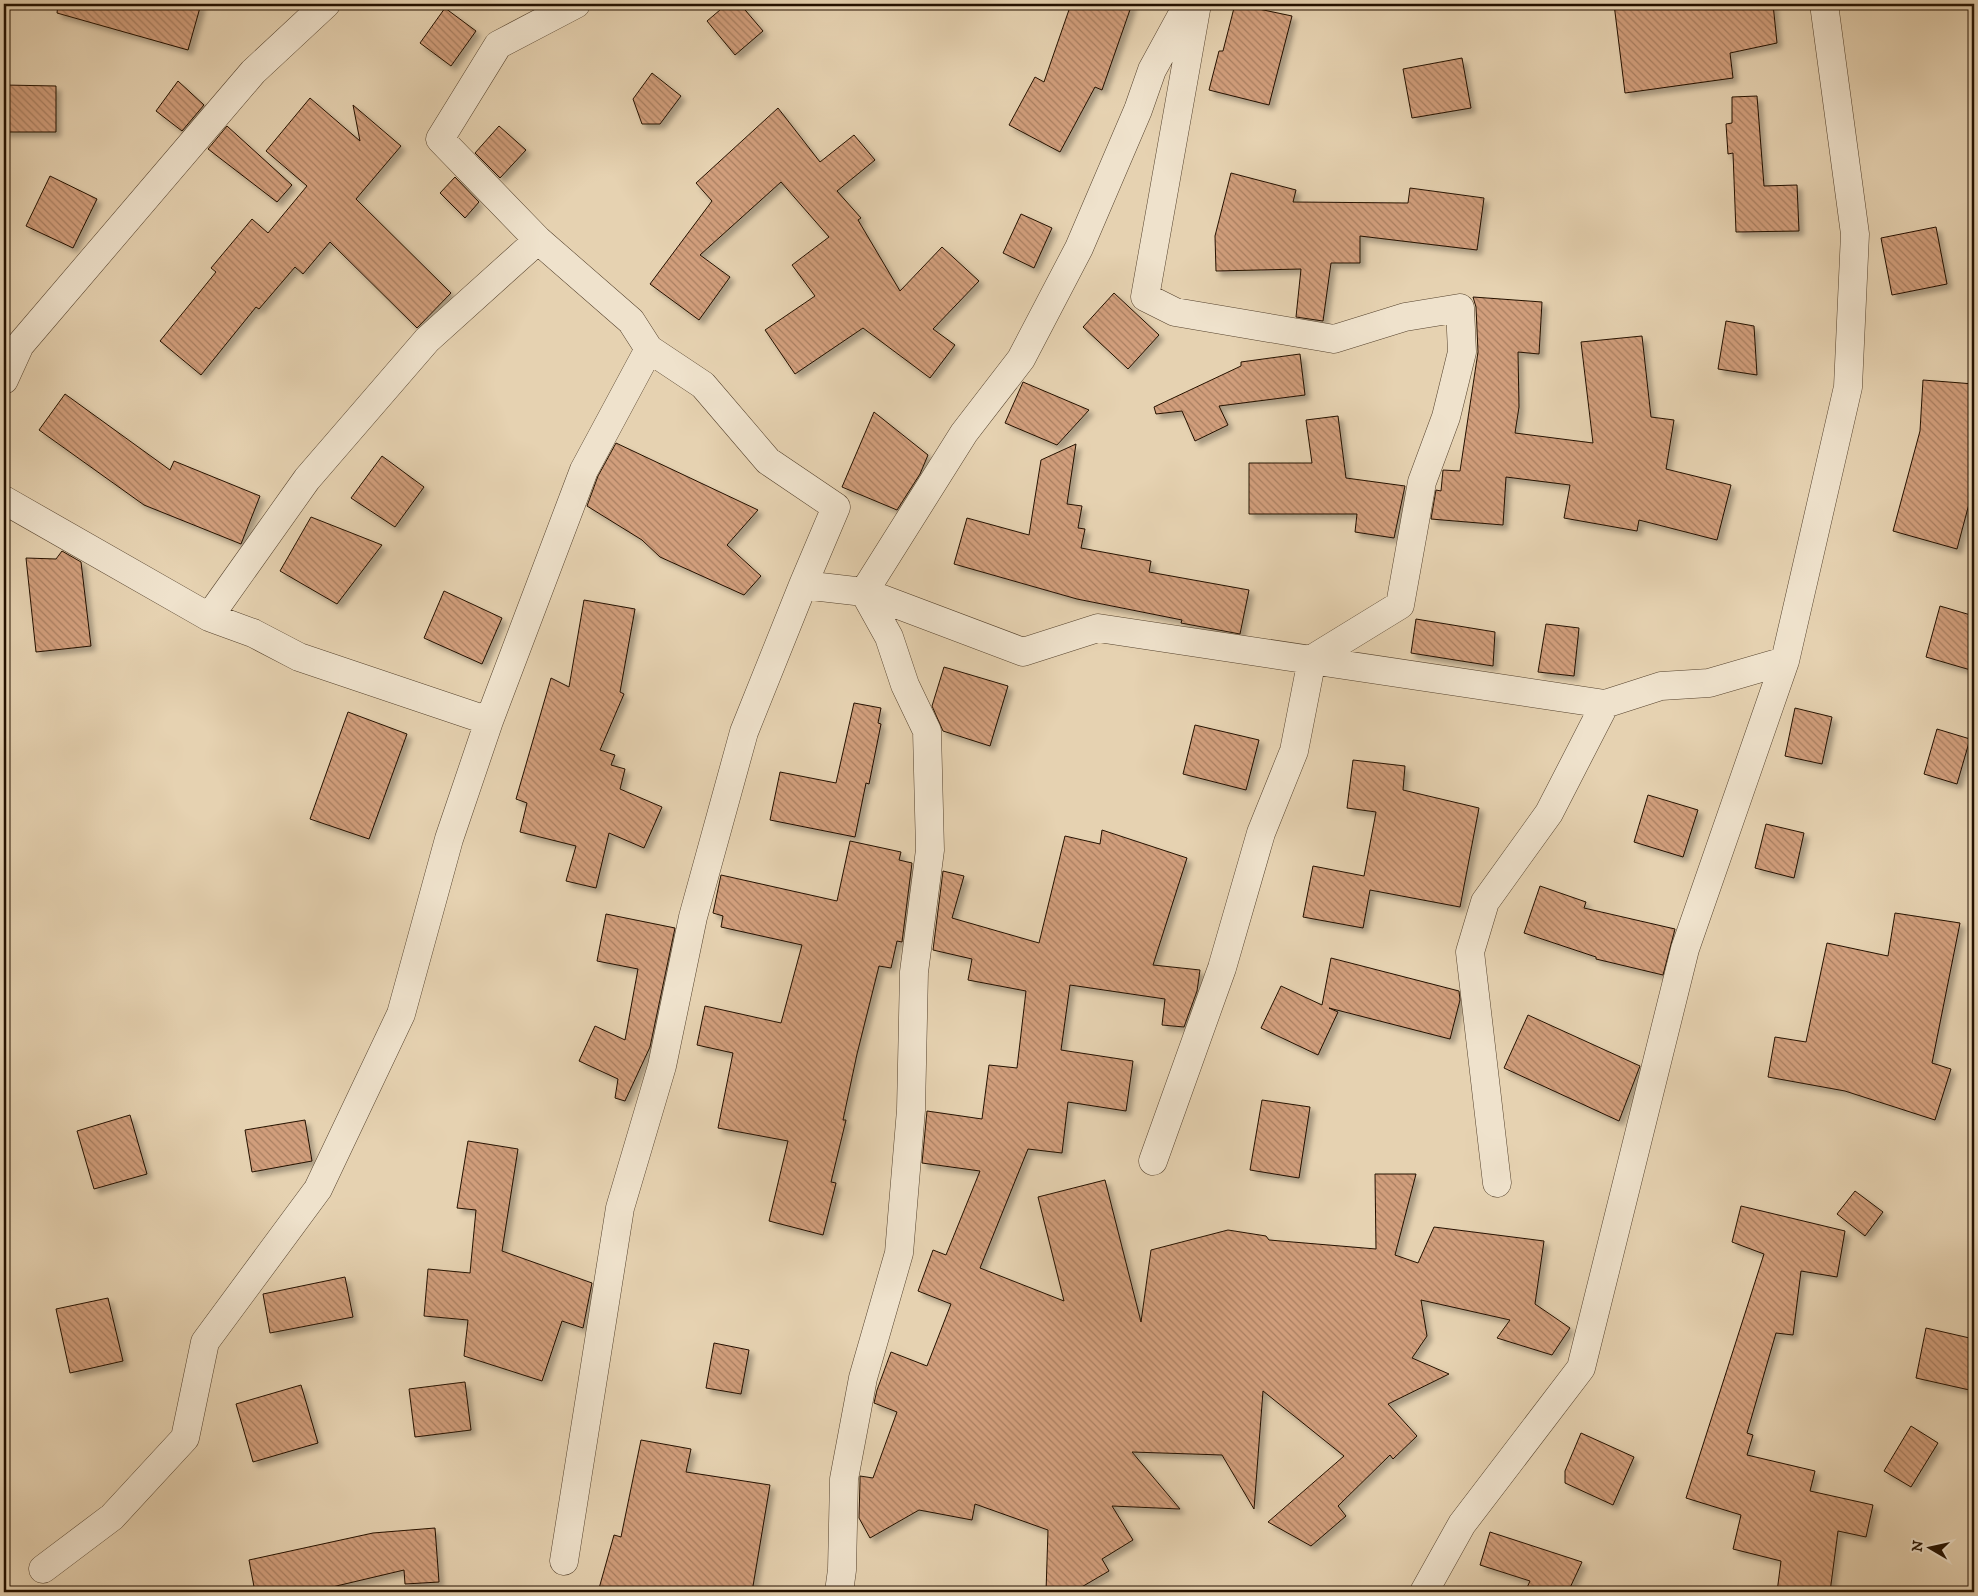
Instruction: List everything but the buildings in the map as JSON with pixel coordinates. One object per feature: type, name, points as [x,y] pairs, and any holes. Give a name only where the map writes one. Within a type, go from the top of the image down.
[{"type":"street","points":[[4,380],[20,345],[252,72],[326,4]]},
{"type":"street","points":[[564,1561],[620,1208],[662,1066],[693,918],[744,732],[836,507],[768,461],[703,385],[649,349],[631,321],[538,240],[440,139],[498,45],[576,4]]},
{"type":"street","points":[[864,592],[964,433],[1021,359],[1079,248],[1138,110],[1152,70],[1188,4]]},
{"type":"street","points":[[1153,1161],[1222,968],[1261,832],[1294,751],[1312,659],[1400,605],[1422,482],[1446,417],[1462,352],[1460,308],[1405,317],[1334,339],[1175,312],[1145,297],[1198,4]]},
{"type":"street","points":[[1424,1592],[1462,1524],[1581,1368],[1685,949],[1785,661],[1848,387],[1855,234],[1824,4]]},
{"type":"street","points":[[209,617],[306,479],[427,340],[538,240]]},
{"type":"street","points":[[43,1569],[112,1517],[186,1438],[205,1342],[318,1189],[401,1014],[449,839],[489,722],[584,470],[649,349]]},
{"type":"street","points":[[4,500],[209,617],[253,633],[299,657],[489,722]]},
{"type":"street","points":[[803,585],[864,592],[1023,652],[1098,628],[1605,704],[1661,686],[1709,683],[1785,661]]},
{"type":"street","points":[[839,1592],[842,1570],[844,1479],[863,1378],[899,1253],[911,1110],[914,972],[930,850],[927,731],[905,685],[889,637],[864,592]]},
{"type":"street","points":[[1497,1183],[1470,952],[1486,902],[1549,813],[1605,704]]}]
